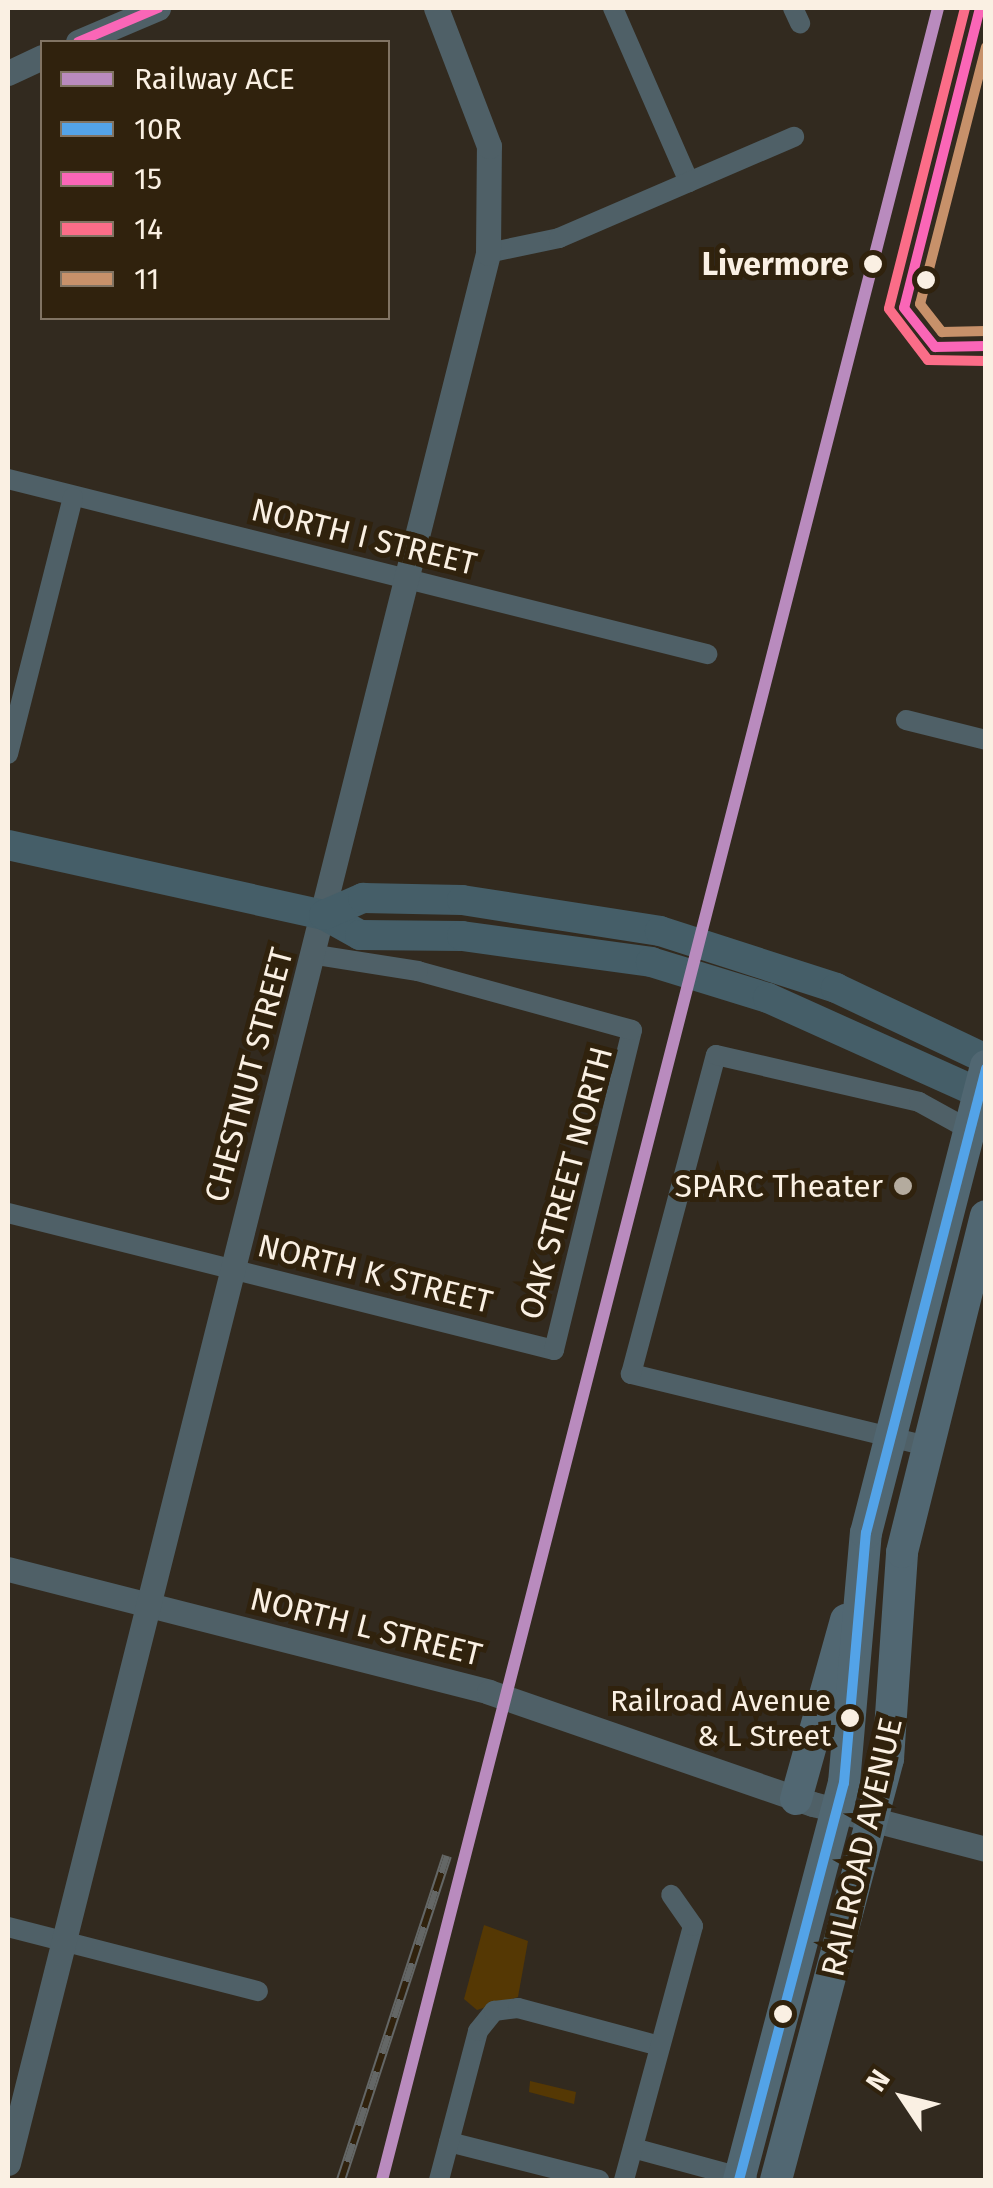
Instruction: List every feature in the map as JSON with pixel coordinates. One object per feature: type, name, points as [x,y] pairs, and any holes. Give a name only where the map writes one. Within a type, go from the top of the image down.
[{"type":"main road","points":[[8,845],[324,915],[360,935],[462,936],[652,962],[768,998],[984,1078]]},
{"type":"main road","name":"RAILROAD AVENUE","points":[[745,2179],[837,1812],[856,1717],[861,1563],[984,1078]]},
{"type":"main road","name":"RAILROAD AVENUE","points":[[776,2180],[874,1821],[894,1724],[900,1567],[986,1216]]},
{"type":"main road","points":[[796,1798],[861,1563]]},
{"type":"street","points":[[83,40],[158,8]]},
{"type":"street","name":"CHESTNUT STREET","points":[[8,2163],[229,1267],[317,955],[488,253],[489,146],[436,8]]},
{"type":"street","points":[[613,8],[689,182]]},
{"type":"street","points":[[8,73],[40,58]]},
{"type":"street","points":[[488,253],[559,238],[794,136]]},
{"type":"street","name":"NORTH I STREET","points":[[8,479],[707,654]]},
{"type":"street","points":[[8,754],[73,497]]},
{"type":"street","points":[[906,720],[986,740]]},
{"type":"street","name":"OAK STREET NORTH","points":[[317,955],[418,971],[632,1030],[554,1350]]},
{"type":"street","points":[[927,1446],[631,1374],[716,1055],[920,1102],[968,1129]]},
{"type":"street","name":"NORTH K STREET","points":[[8,1213],[554,1350]]},
{"type":"street","name":"NORTH L STREET","points":[[8,1568],[506,1697],[837,1812],[986,1850]]},
{"type":"street","points":[[624,2180],[693,1926],[671,1895]]},
{"type":"street","points":[[8,1927],[258,1991]]},
{"type":"street","points":[[439,2180],[478,2031],[494,2010],[518,2008],[660,2046]]},
{"type":"street","points":[[449,2142],[599,2180]]},
{"type":"street","points":[[633,2148],[745,2179]]},
{"type":"shaded area","points":[[484,1925],[528,1941],[518,1997],[477,2010],[464,1999]]},
{"type":"shaded area","points":[[530,2081],[576,2092],[574,2104],[529,2092]]},
{"type":"railway","points":[[341,2180],[447,1856]]},
{"type":"rail line","name":"ACE","points":[[382,2180],[938,8]]},
{"type":"transit line","name":"15","points":[[83,40],[158,8]]},
{"type":"transit line","name":"14","points":[[965,8],[889,309],[928,360],[986,361]]},
{"type":"transit line","name":"15","points":[[980,8],[904,308],[935,347],[986,346]]},
{"type":"transit line","name":"11","points":[[986,47],[920,304],[942,332],[986,331]]},
{"type":"transit line","name":"10R","points":[[739,2180],[844,1783],[866,1533],[986,1068]]},
{"type":"place","name":"Livermore","points":[[873,264]]},
{"type":"place","name":"SPARC Theater","points":[[903,1186]]},
{"type":"place","name":"Railroad Avenue & L Street","points":[[850,1718]]}]
